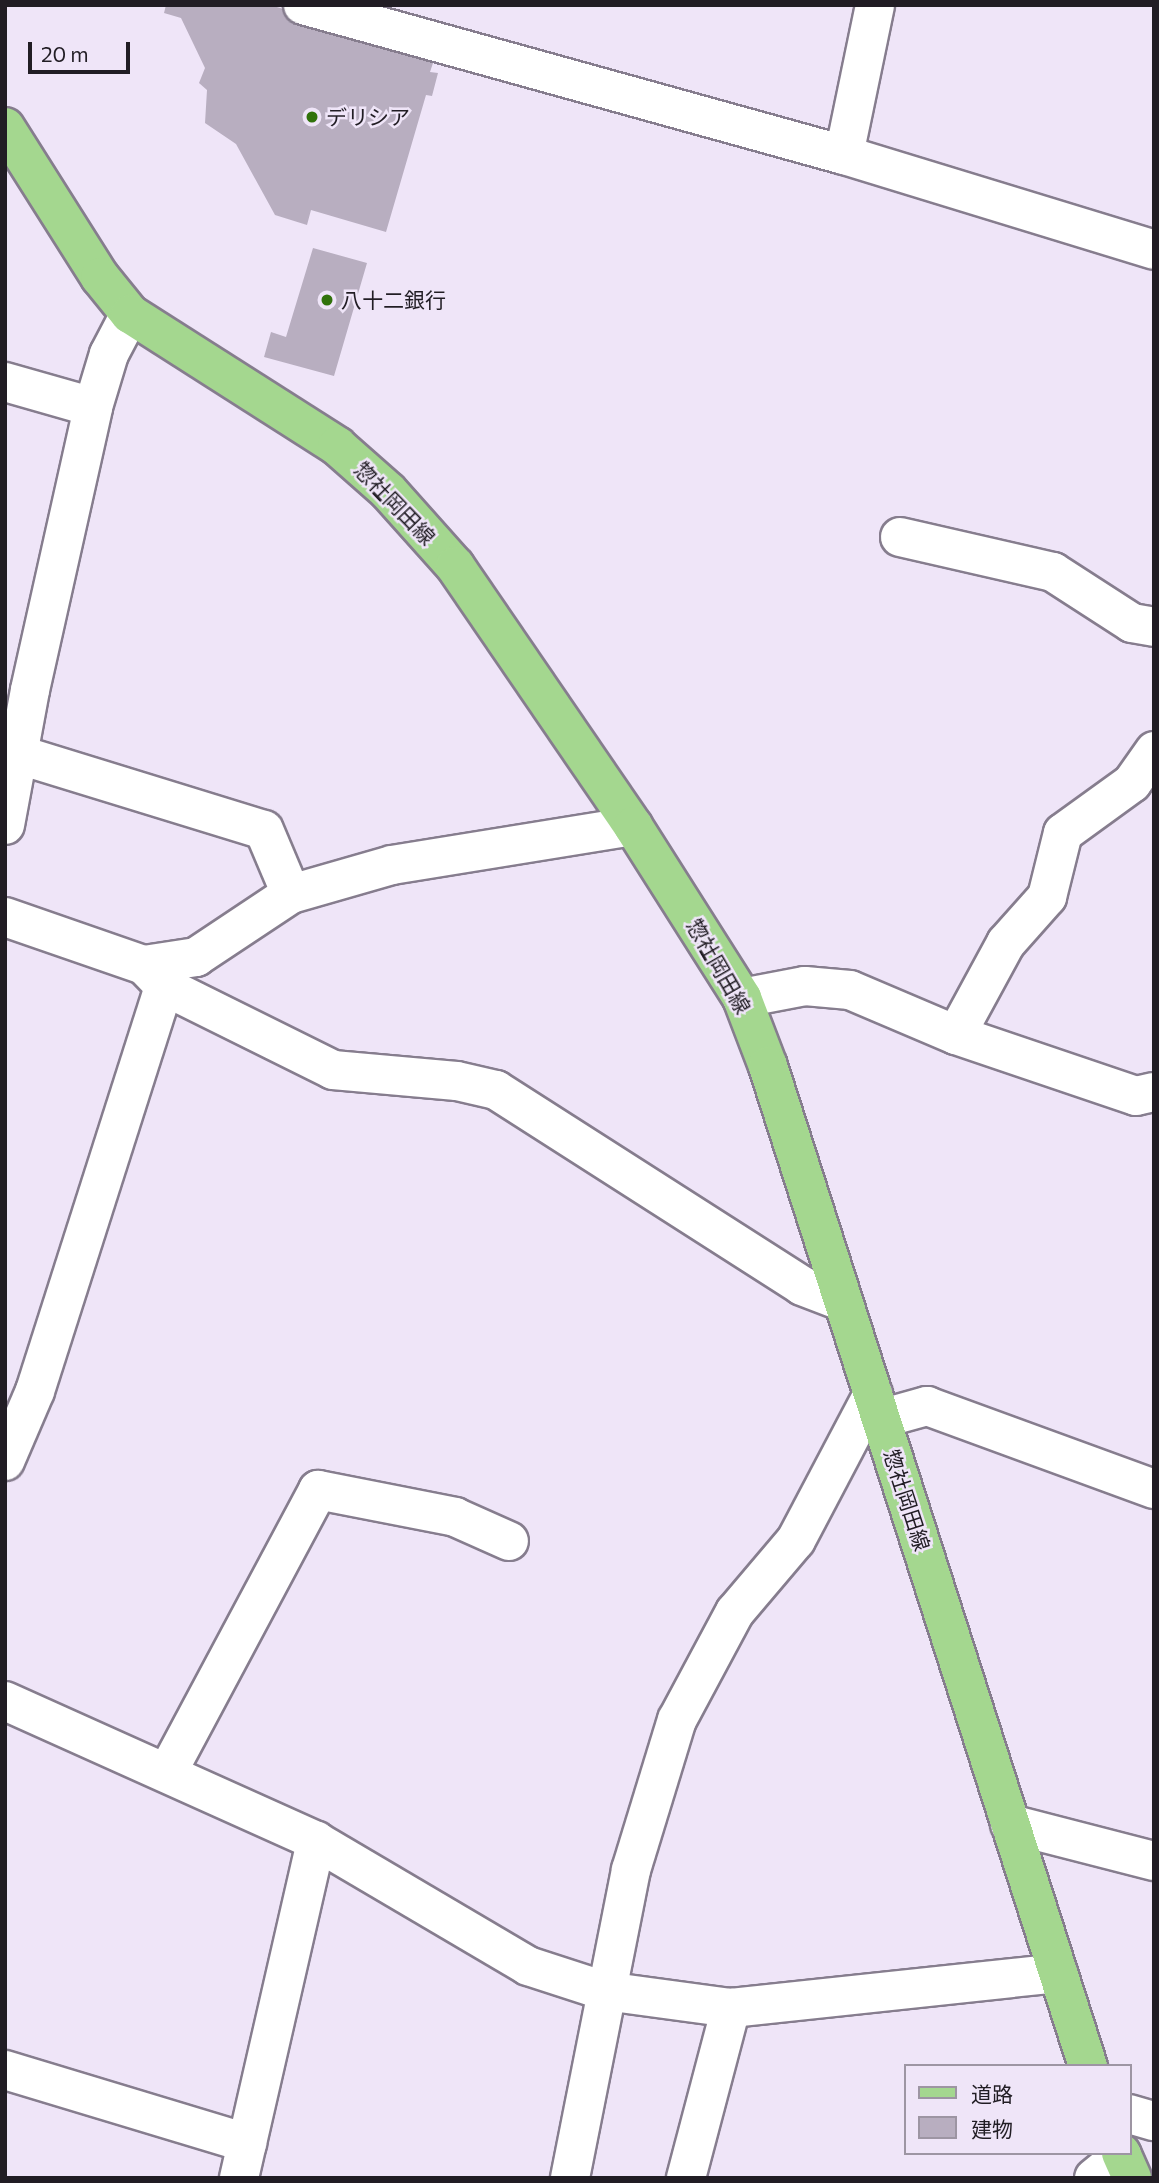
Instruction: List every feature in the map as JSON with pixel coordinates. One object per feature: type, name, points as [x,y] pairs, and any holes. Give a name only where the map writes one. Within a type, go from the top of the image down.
[{"type":"main road","name":"惣社岡田線","points":[[5,127],[100,277],[130,314],[337,446],[388,491],[455,566],[634,826],[741,998],[768,1066],[1087,2064]]},
{"type":"street","points":[[303,5],[844,155],[1154,250]]},
{"type":"street","points":[[844,155],[874,5]]},
{"type":"street","points":[[5,825],[17,754],[18,687],[93,407],[109,354],[130,314]]},
{"type":"street","points":[[5,382],[93,407]]},
{"type":"street","points":[[900,537],[1054,572],[1132,623],[1154,627]]},
{"type":"street","points":[[956,1035],[1006,943],[1047,897],[1063,834],[1132,783],[1154,751]]},
{"type":"street","points":[[17,754],[264,831],[290,894]]},
{"type":"street","points":[[5,1461],[35,1391],[154,976],[196,957],[290,894],[393,865],[634,826]]},
{"type":"street","points":[[5,917],[154,976],[333,1070],[457,1081],[496,1090],[802,1286],[841,1301]]},
{"type":"street","points":[[741,998],[805,986],[850,990],[956,1035],[1136,1096],[1154,1092]]},
{"type":"street","points":[[570,2178],[605,1990],[631,1870],[677,1720],[735,1612],[796,1540],[877,1406],[927,1406],[1154,1489]]},
{"type":"street","points":[[167,1773],[318,1490],[455,1517],[509,1541]]},
{"type":"street","points":[[5,1701],[316,1841],[528,1966],[605,1990],[730,2008],[1058,1973]]},
{"type":"street","points":[[1010,1824],[1154,1861]]},
{"type":"street","points":[[5,2070],[243,2161],[316,1841]]},
{"type":"street","points":[[686,2178],[730,2008]]},
{"type":"street","points":[[1131,2114],[1154,2120]]},
{"type":"building","name":"デリシア","points":[[166,5],[270,5],[436,54],[430,72],[438,73],[432,96],[426,95],[386,232],[311,210],[307,225],[275,215],[236,144],[205,123],[207,90],[199,83],[205,68],[181,18],[164,13]]},
{"type":"building","name":"八十二銀行","points":[[313,248],[367,263],[334,376],[264,357],[271,332],[286,337]]},
{"type":"place","name":"デリシア","points":[[312,117]]},
{"type":"place","name":"八十二銀行","points":[[327,300]]}]
